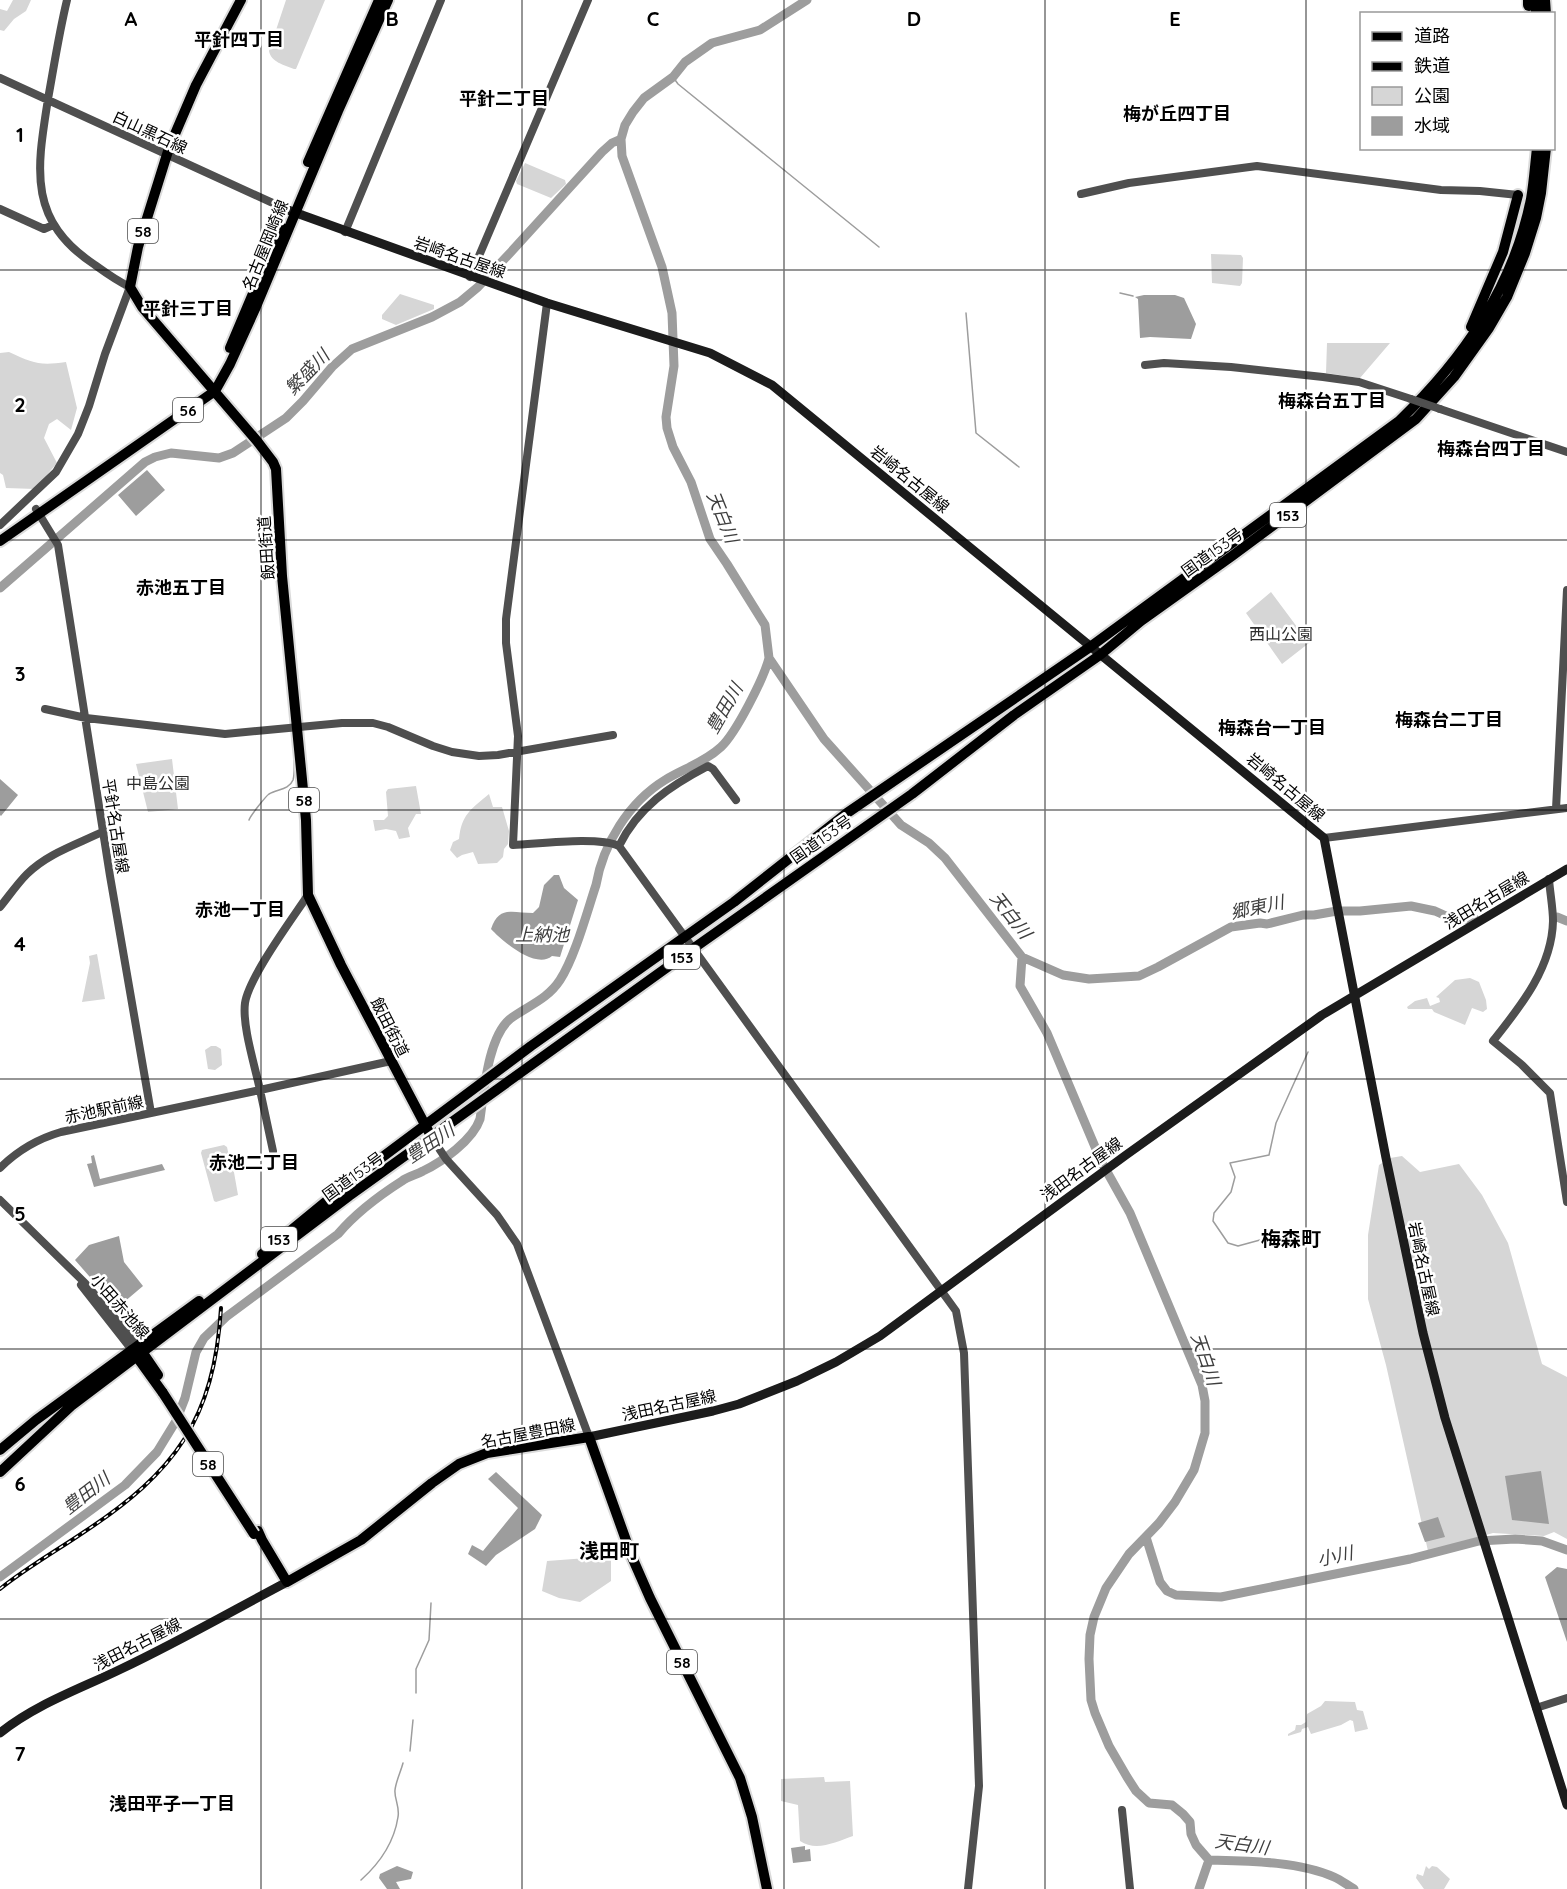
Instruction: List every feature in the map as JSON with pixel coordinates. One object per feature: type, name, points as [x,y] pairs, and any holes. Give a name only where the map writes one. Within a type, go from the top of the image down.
[{"type":"main road","name":"58","points":[[129,287],[138,247],[166,155],[196,85],[241,0]]},
{"type":"main road","name":"名古屋岡崎線","points":[[291,212],[379,0]]},
{"type":"main road","name":"名古屋岡崎線","points":[[0,541],[37,512],[212,389],[388,0]]},
{"type":"main road","name":"国道153号","points":[[0,1472],[71,1406],[137,1351],[258,1258],[357,1176],[734,902],[847,813],[1090,646],[1399,421],[1424,396],[1461,352],[1497,296],[1521,236],[1531,198],[1537,150]]},
{"type":"main road","name":"国道153号","points":[[0,1450],[36,1420],[137,1351],[349,1196],[433,1140],[469,1111],[694,948],[912,794],[1017,713],[1100,655],[1141,621],[1233,556],[1416,419],[1443,390],[1489,328],[1507,297],[1518,273],[1536,218],[1546,150]]},
{"type":"main road","points":[[1461,352],[1503,252],[1518,195]]},
{"type":"main road","name":"岩崎名古屋線","points":[[291,212],[547,303],[710,353],[772,386],[1324,838],[1418,1312],[1445,1418],[1567,1805]]},
{"type":"main road","name":"飯田街道","points":[[129,287],[149,315],[273,462],[277,474],[281,566],[306,820],[308,895],[390,1061],[433,1140]]},
{"type":"main road","name":"名古屋岡崎線","points":[[0,534],[37,512]]},
{"type":"main road","name":"浅田名古屋線","points":[[589,1437],[713,1411],[769,1393],[836,1362],[880,1336],[1096,1176],[1354,994],[1567,869]]},
{"type":"main road","name":"58","points":[[137,1351],[166,1391],[287,1582]]},
{"type":"main road","name":"名古屋豊田線","points":[[287,1582],[361,1540],[459,1464],[487,1453],[589,1437],[632,1557],[650,1598],[740,1778],[753,1817],[767,1889]]},
{"type":"main road","name":"浅田名古屋線","points":[[0,1733],[49,1702],[161,1649],[287,1582]]},
{"type":"street","points":[[0,525],[56,472],[78,434],[129,287],[82,256],[53,225],[42,195],[39,164],[48,100],[67,0]]},
{"type":"street","points":[[345,232],[441,0]]},
{"type":"street","points":[[479,280],[588,0]]},
{"type":"street","name":"白山黒石線","points":[[0,78],[291,212]]},
{"type":"street","points":[[1081,194],[1129,183],[1257,166],[1441,190],[1480,190],[1518,195]]},
{"type":"street","points":[[0,209],[44,229],[53,225]]},
{"type":"street","points":[[547,303],[506,619],[506,643],[518,729],[513,845],[613,844],[649,805],[672,786],[708,766],[713,769],[736,800]]},
{"type":"street","points":[[1144,365],[1164,363],[1231,367],[1359,382],[1567,452]]},
{"type":"street","name":"平針名古屋線","points":[[37,512],[55,540],[151,1113]]},
{"type":"street","points":[[1556,809],[1567,590]]},
{"type":"street","points":[[45,709],[86,718],[225,734],[354,722],[373,723],[452,752],[479,756],[613,735]]},
{"type":"street","points":[[1324,838],[1567,808]]},
{"type":"street","points":[[0,907],[25,875],[38,864],[54,853],[105,831]]},
{"type":"street","points":[[613,844],[694,948],[956,1311],[964,1353],[979,1786],[968,1889]]},
{"type":"street","points":[[1549,879],[1553,921],[1547,953],[1522,1006],[1493,1041],[1521,1064],[1550,1093],[1567,1202]]},
{"type":"street","points":[[273,1151],[246,1022],[245,1004],[247,995],[269,954],[308,895]]},
{"type":"street","name":"赤池駅前線","points":[[0,1168],[22,1149],[40,1139],[62,1132],[390,1061]]},
{"type":"street","points":[[433,1140],[446,1159],[482,1197],[518,1244],[589,1437]]},
{"type":"street","name":"小田赤池線","points":[[0,1200],[76,1276],[82,1287],[137,1351]]},
{"type":"street","points":[[1536,1708],[1567,1698]]},
{"type":"street","points":[[1122,1810],[1130,1889]]},
{"type":"green space","points":[[13,0],[31,0],[26,11],[14,19],[4,31],[0,30],[0,9],[7,11]]},
{"type":"green space","points":[[286,0],[325,0],[296,69],[275,60],[269,51]]},
{"type":"green space","points":[[525,163],[565,180],[566,184],[551,198],[517,184],[516,181]]},
{"type":"green space","points":[[1211,254],[1241,255],[1243,258],[1240,286],[1212,283]]},
{"type":"green space","points":[[400,294],[434,305],[434,309],[396,325],[382,319],[382,315]]},
{"type":"green space","points":[[1327,343],[1390,343],[1360,378],[1326,373]]},
{"type":"green space","points":[[9,352],[36,363],[66,362],[77,408],[71,430],[57,419],[49,424],[44,438],[57,463],[35,489],[6,488],[3,475],[0,473],[0,353]]},
{"type":"green space","name":"西山公園","points":[[1271,592],[1309,643],[1282,664],[1246,613]]},
{"type":"green space","name":"中島公園","points":[[172,759],[178,809],[148,812],[136,764]]},
{"type":"green space","points":[[416,786],[421,814],[416,814],[408,828],[410,837],[399,839],[396,831],[386,829],[375,831],[373,820],[384,820],[388,816],[386,792],[388,789]]},
{"type":"green space","points":[[489,794],[493,807],[502,807],[509,831],[508,844],[504,849],[503,857],[497,863],[478,864],[473,852],[457,858],[450,850],[453,842],[459,839],[465,818]]},
{"type":"green space","points":[[97,954],[105,999],[82,1002],[90,963],[89,956]]},
{"type":"green space","points":[[1470,978],[1479,982],[1487,1009],[1483,1012],[1472,1008],[1465,1025],[1434,1012],[1432,1009],[1408,1009],[1407,1007],[1415,1001],[1427,998],[1430,1006],[1440,1002],[1436,997],[1455,980]]},
{"type":"green space","points":[[211,1046],[221,1049],[222,1065],[215,1070],[208,1069],[205,1050]]},
{"type":"green space","points":[[224,1145],[232,1161],[238,1195],[216,1202],[201,1153],[202,1150]]},
{"type":"green space","points":[[1402,1156],[1420,1172],[1459,1164],[1482,1195],[1508,1243],[1542,1364],[1567,1377],[1567,1539],[1554,1532],[1544,1536],[1493,1533],[1428,1551],[1386,1365],[1368,1299],[1368,1235],[1379,1165],[1390,1158]]},
{"type":"green space","points":[[611,1540],[611,1581],[580,1602],[559,1598],[542,1591],[547,1561],[587,1558]]},
{"type":"green space","points":[[1325,1701],[1355,1702],[1357,1710],[1363,1711],[1368,1729],[1355,1732],[1353,1721],[1350,1720],[1311,1734],[1308,1727],[1288,1736],[1295,1730],[1296,1725],[1306,1722],[1307,1714]]},
{"type":"green space","points":[[824,1777],[825,1782],[850,1781],[853,1836],[826,1845],[813,1846],[800,1841],[798,1805],[781,1801],[781,1779]]},
{"type":"green space","points":[[1426,1866],[1429,1869],[1432,1866],[1437,1867],[1450,1879],[1444,1889],[1424,1889],[1416,1878],[1417,1874],[1423,1876]]},
{"type":"water","points":[[1175,295],[1184,298],[1196,324],[1191,339],[1140,338],[1138,299],[1135,297]]},
{"type":"water","points":[[147,470],[165,490],[136,516],[118,495]]},
{"type":"water","points":[[0,779],[18,795],[1,816],[0,815]]},
{"type":"water","name":"上納池","points":[[554,875],[559,875],[564,888],[578,900],[560,957],[537,959],[529,957],[491,929],[494,921],[503,913],[533,913],[539,907],[544,885]]},
{"type":"water","points":[[94,1155],[100,1179],[162,1164],[165,1170],[94,1187],[87,1164],[92,1163],[91,1156]]},
{"type":"water","points":[[119,1236],[124,1262],[143,1286],[117,1308],[75,1260],[89,1245]]},
{"type":"water","points":[[1541,1471],[1549,1524],[1512,1520],[1505,1476]]},
{"type":"water","points":[[496,1472],[542,1515],[535,1529],[496,1555],[486,1566],[468,1554],[472,1545],[483,1551],[518,1508],[488,1479]]},
{"type":"water","points":[[1438,1517],[1445,1537],[1425,1542],[1418,1523]]},
{"type":"water","points":[[1557,1567],[1567,1569],[1567,1642],[1545,1577]]},
{"type":"water","points":[[805,1846],[805,1850],[810,1849],[811,1861],[793,1863],[791,1848]]},
{"type":"water","points":[[397,1866],[413,1872],[411,1879],[396,1882],[400,1889],[387,1889],[379,1878],[380,1874]]},
{"type":"waterway","name":"天白川","points":[[807,0],[760,30],[712,43],[685,62],[673,77],[644,98],[625,125],[621,139],[622,156],[662,267],[672,313],[674,366],[666,417],[673,447],[691,482],[710,539],[765,625],[769,658],[824,739],[901,825],[929,843],[945,858],[1022,957],[1063,975],[1089,979],[1139,976],[1231,927],[1267,924],[1303,915],[1411,906],[1435,911],[1455,920],[1475,919]]},
{"type":"waterway","points":[[673,77],[678,84],[879,247]]},
{"type":"waterway","name":"繁盛川","points":[[0,588],[145,462],[171,453],[219,458],[233,453],[286,418],[332,367],[352,349],[432,317],[460,302],[478,287],[602,152],[621,139]]},
{"type":"waterway","points":[[1120,293],[1133,296]]},
{"type":"waterway","points":[[966,313],[976,433],[1019,467]]},
{"type":"waterway","name":"豊田川","points":[[0,1577],[125,1485],[157,1452],[176,1421],[185,1398],[196,1352],[204,1338],[226,1317],[338,1234],[352,1219],[377,1199],[404,1179],[439,1162],[471,1135],[480,1119],[485,1080],[497,1038],[510,1019],[543,998],[560,980],[580,934],[605,854],[620,825],[629,812],[652,789],[721,747],[749,705],[769,658]]},
{"type":"waterway","points":[[249,820],[269,794],[286,788],[291,783],[294,774],[294,756]]},
{"type":"waterway","name":"郷東川","points":[[1557,917],[1567,921]]},
{"type":"waterway","name":"天白川","points":[[1022,957],[1020,986],[1047,1033],[1101,1161],[1130,1213],[1202,1385],[1205,1401],[1205,1433],[1194,1470],[1159,1523],[1129,1554],[1106,1588],[1094,1617],[1090,1635],[1089,1659],[1091,1700],[1095,1713],[1109,1746],[1136,1791],[1149,1803],[1172,1805],[1183,1814],[1190,1822],[1191,1834],[1196,1845],[1209,1860],[1272,1863],[1305,1868],[1334,1877],[1354,1889]]},
{"type":"waterway","points":[[1260,1240],[1238,1246],[1228,1243],[1213,1221],[1214,1213],[1231,1192],[1235,1177],[1230,1163],[1269,1155],[1276,1123],[1308,1052]]},
{"type":"waterway","name":"小川","points":[[1146,1537],[1160,1582],[1167,1591],[1176,1595],[1221,1597],[1410,1559],[1479,1541],[1515,1539],[1542,1541],[1567,1550]]},
{"type":"waterway","points":[[416,1693],[416,1669],[429,1640],[431,1603]]},
{"type":"waterway","points":[[410,1751],[413,1720]]},
{"type":"waterway","points":[[361,1880],[374,1867],[390,1844],[398,1813],[395,1796],[396,1783],[403,1763]]},
{"type":"waterway","points":[[1199,1889],[1209,1860]]},
{"type":"railway","points":[[0,1589],[116,1510],[143,1487],[184,1440],[199,1412],[209,1382],[217,1347],[221,1308]]},
{"type":"district","name":"平針四丁目","points":[[239,39]]},
{"type":"district","name":"平針二丁目","points":[[504,98]]},
{"type":"district","name":"梅が丘四丁目","points":[[1177,113]]},
{"type":"district","name":"平針三丁目","points":[[188,308]]},
{"type":"district","name":"梅森台五丁目","points":[[1332,400]]},
{"type":"district","name":"梅森台四丁目","points":[[1491,448]]},
{"type":"district","name":"赤池五丁目","points":[[181,587]]},
{"type":"district","name":"梅森台二丁目","points":[[1449,719]]},
{"type":"district","name":"梅森台一丁目","points":[[1272,727]]},
{"type":"district","name":"赤池一丁目","points":[[240,909]]},
{"type":"district","name":"赤池二丁目","points":[[254,1162]]},
{"type":"district","name":"梅森町","points":[[1291,1238]]},
{"type":"district","name":"浅田町","points":[[609,1550]]},
{"type":"district","name":"浅田平子一丁目","points":[[172,1803]]}]
